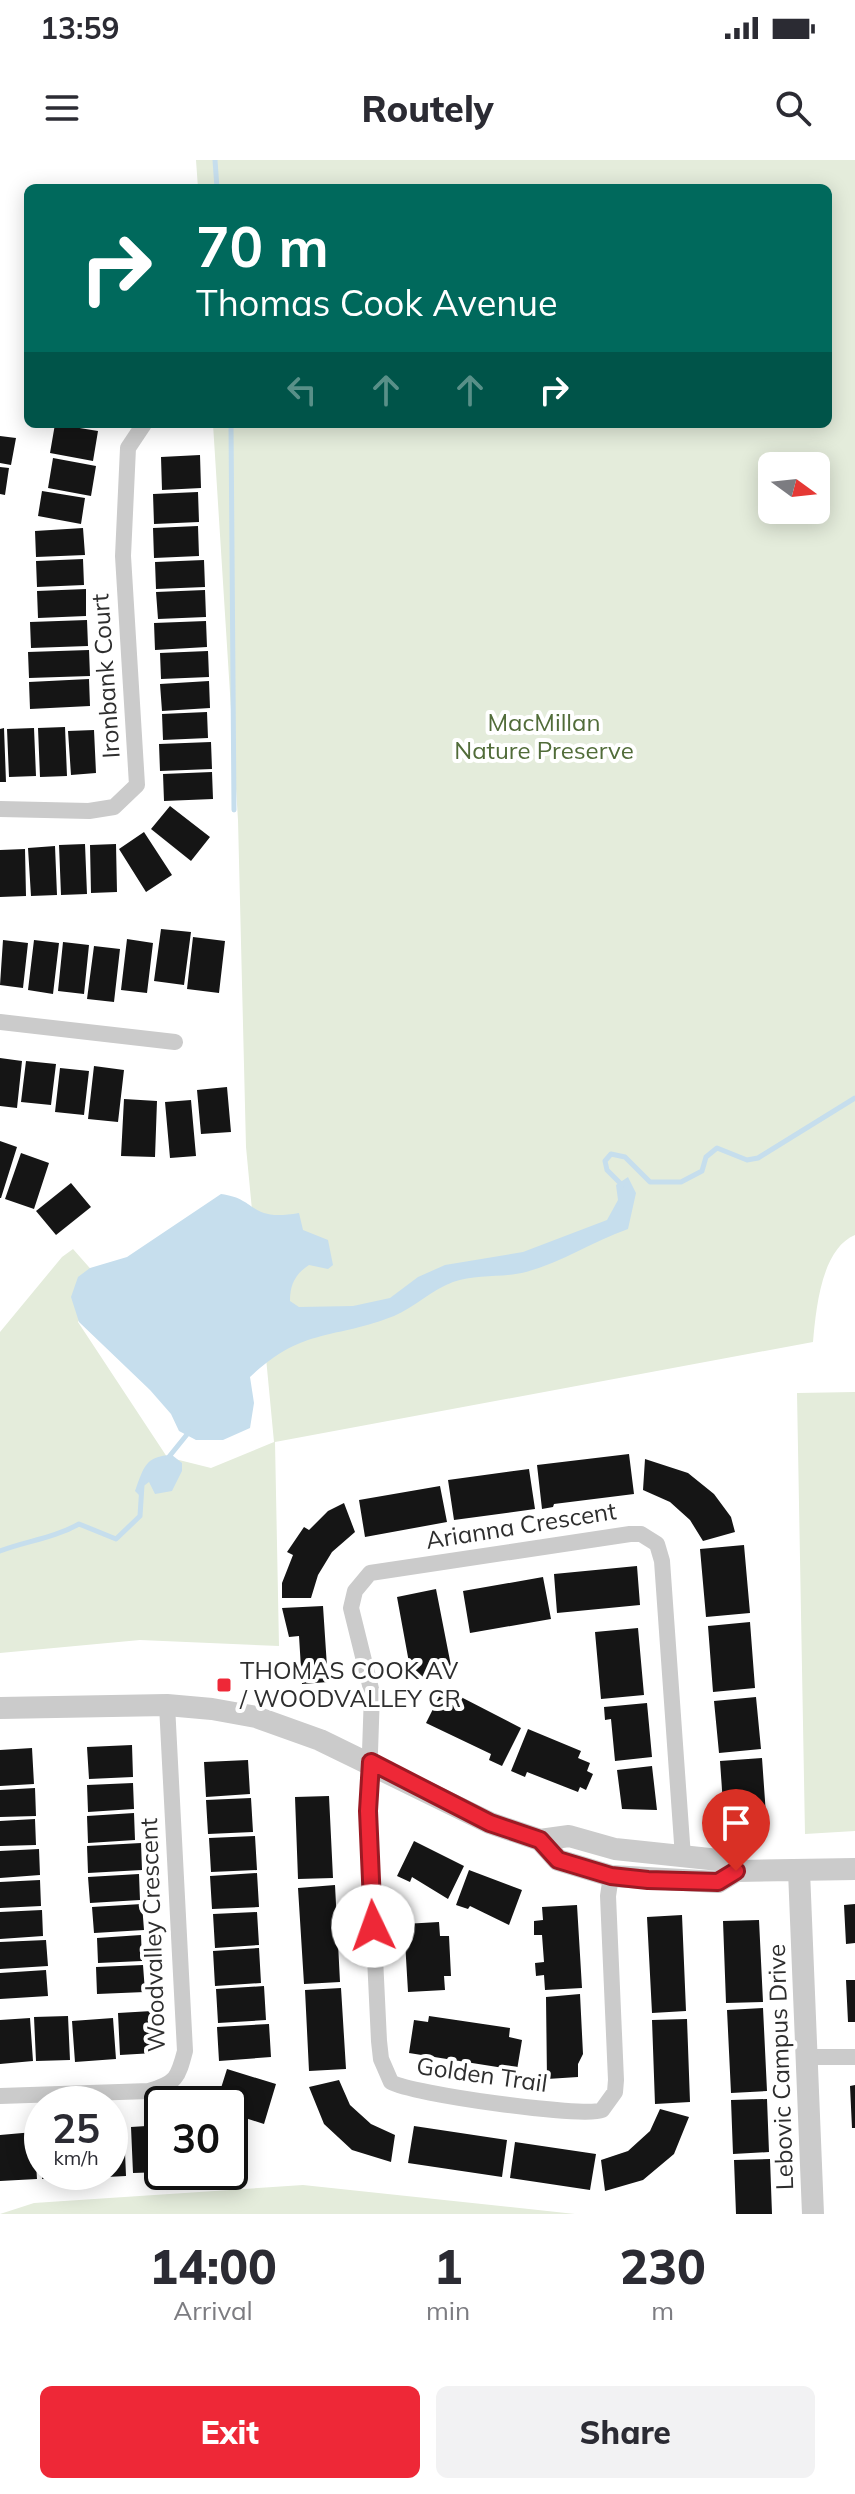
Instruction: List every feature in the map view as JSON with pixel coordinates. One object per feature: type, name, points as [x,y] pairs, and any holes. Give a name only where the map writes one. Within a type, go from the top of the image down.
[{"type":"street","name":"Ironbank Court","points":[[0,809],[89,811],[114,807],[137,785],[123,556],[128,448],[141,428]]},
{"type":"street","points":[[0,1022],[175,1042]]},
{"type":"street","name":"Arianna Crescent","points":[[371,1762],[372,1693],[351,1608],[361,1580],[370,1573],[641,1534],[657,1544],[661,1551],[683,1857]]},
{"type":"street","points":[[0,1708],[167,1705],[256,1717],[371,1762],[490,1823],[540,1840],[569,1836],[615,1849],[719,1860],[736,1871]]},
{"type":"street","name":"Woodvalley Crescent","points":[[0,2096],[149,2091],[171,2084],[180,2070],[185,2051],[167,1705]]},
{"type":"street","name":"Golden Trail","points":[[371,1762],[368,1811],[379,2041],[386,2074],[400,2087],[587,2113],[602,2110],[609,2103],[616,2080],[608,1896],[611,1876]]},
{"type":"street","points":[[540,1840],[558,1860],[611,1876],[718,1882],[736,1871],[855,1869]]},
{"type":"street","name":"Lebovic Campus Drive","points":[[799,1871],[809,2057],[813,2214]]},
{"type":"street","points":[[809,2057],[855,2057]]},
{"type":"green space","name":"MacMillan Nature Preserve","points":[[196,160],[855,160],[855,1235],[835,1253],[822,1282],[813,1342],[275,1442],[279,1646],[140,1640],[0,1653],[0,1332],[62,1257],[73,1249],[103,1283],[78,1322],[167,1457],[211,1468],[274,1442],[246,1147],[238,820],[213,428],[832,428],[832,184],[198,184]]},
{"type":"green space","points":[[855,1392],[855,1831],[805,1834],[797,1393]]},
{"type":"green space","points":[[303,2185],[575,2214],[0,2214],[34,2203]]},
{"type":"water","points":[[628,1177],[636,1193],[628,1229],[526,1272],[453,1282],[394,1316],[303,1342],[286,1350],[250,1377],[254,1403],[250,1428],[223,1440],[196,1440],[179,1431],[171,1414],[150,1390],[79,1322],[71,1297],[78,1277],[90,1268],[127,1257],[221,1194],[242,1200],[271,1215],[299,1213],[303,1230],[328,1240],[333,1265],[328,1269],[309,1265],[304,1268],[294,1280],[290,1301],[299,1307],[353,1306],[390,1298],[418,1277],[445,1265],[523,1252],[607,1220],[618,1200],[616,1185]]},
{"type":"water","points":[[172,1455],[182,1463],[182,1471],[172,1491],[155,1494],[149,1482],[141,1488],[139,1495],[135,1491],[147,1464],[156,1458]]},
{"type":"building","points":[[54,428],[98,431],[93,461],[50,453]]},
{"type":"building","points":[[0,436],[16,438],[11,465],[0,463]]},
{"type":"building","points":[[200,455],[201,488],[162,490],[161,457]]},
{"type":"building","points":[[53,458],[96,466],[91,496],[48,488]]},
{"type":"building","points":[[0,467],[9,468],[5,495],[0,494]]},
{"type":"building","points":[[42,491],[85,498],[81,524],[38,516]]},
{"type":"building","points":[[198,492],[199,522],[154,524],[153,494]]},
{"type":"building","points":[[198,526],[199,556],[154,558],[153,528]]},
{"type":"building","points":[[83,528],[85,555],[36,557],[35,531]]},
{"type":"building","points":[[83,559],[84,585],[37,587],[36,561]]},
{"type":"building","points":[[204,560],[205,587],[156,589],[155,562]]},
{"type":"building","points":[[86,589],[86,616],[38,618],[37,591]]},
{"type":"building","points":[[205,590],[206,617],[158,619],[156,592]]},
{"type":"building","points":[[87,620],[88,646],[31,648],[30,622]]},
{"type":"building","points":[[206,621],[207,647],[155,650],[154,623]]},
{"type":"building","points":[[89,650],[90,676],[29,678],[28,652]]},
{"type":"building","points":[[208,651],[209,677],[161,679],[160,653]]},
{"type":"building","points":[[89,679],[90,706],[30,709],[29,682]]},
{"type":"building","points":[[209,681],[210,708],[162,711],[160,684]]},
{"type":"building","points":[[207,712],[208,738],[163,740],[162,714]]},
{"type":"building","points":[[65,727],[67,776],[40,777],[38,728]]},
{"type":"building","points":[[4,728],[6,782],[0,782],[0,729]]},
{"type":"building","points":[[34,728],[36,776],[9,777],[7,729]]},
{"type":"building","points":[[94,730],[96,773],[71,775],[68,731]]},
{"type":"building","points":[[211,742],[212,769],[160,771],[159,744]]},
{"type":"building","points":[[212,772],[213,799],[164,801],[163,774]]},
{"type":"building","points":[[170,806],[210,837],[191,861],[151,829]]},
{"type":"building","points":[[144,832],[172,875],[146,892],[119,849]]},
{"type":"building","points":[[85,844],[87,894],[61,895],[59,845]]},
{"type":"building","points":[[116,844],[117,892],[91,893],[90,845]]},
{"type":"building","points":[[55,846],[57,895],[31,896],[28,848]]},
{"type":"building","points":[[25,849],[26,896],[0,897],[0,850]]},
{"type":"building","points":[[161,929],[191,932],[184,985],[154,981]]},
{"type":"building","points":[[193,937],[225,941],[219,993],[187,989]]},
{"type":"building","points":[[127,939],[153,943],[147,993],[121,990]]},
{"type":"building","points":[[3,940],[28,943],[23,988],[0,985]]},
{"type":"building","points":[[34,940],[59,943],[53,994],[28,990]]},
{"type":"building","points":[[63,942],[89,945],[84,994],[58,991]]},
{"type":"building","points":[[94,946],[120,949],[114,1002],[87,999]]},
{"type":"building","points":[[0,1058],[22,1061],[17,1108],[0,1106]]},
{"type":"building","points":[[26,1061],[56,1064],[51,1105],[21,1102]]},
{"type":"building","points":[[94,1066],[124,1070],[118,1122],[88,1119]]},
{"type":"building","points":[[60,1068],[89,1071],[84,1115],[55,1112]]},
{"type":"building","points":[[227,1087],[231,1132],[201,1134],[197,1090]]},
{"type":"building","points":[[124,1099],[157,1101],[155,1157],[121,1156]]},
{"type":"building","points":[[191,1100],[196,1156],[170,1158],[165,1102]]},
{"type":"building","points":[[0,1141],[17,1147],[1,1198],[0,1198]]},
{"type":"building","points":[[21,1153],[49,1163],[34,1209],[5,1199]]},
{"type":"building","points":[[71,1183],[91,1207],[56,1235],[36,1211]]},
{"type":"building","points":[[629,1454],[634,1494],[554,1504],[542,1509],[537,1465]]},
{"type":"building","points":[[645,1459],[688,1473],[714,1494],[731,1517],[735,1532],[703,1541],[690,1520],[670,1502],[643,1490]]},
{"type":"building","points":[[529,1469],[535,1509],[454,1520],[448,1480]]},
{"type":"building","points":[[440,1486],[447,1522],[365,1537],[359,1500]]},
{"type":"building","points":[[344,1503],[355,1532],[332,1552],[318,1575],[311,1598],[282,1598],[282,1583],[293,1555],[287,1552],[304,1527],[309,1530],[328,1511]]},
{"type":"building","points":[[744,1545],[750,1613],[706,1617],[700,1549]]},
{"type":"building","points":[[637,1566],[640,1605],[557,1613],[554,1574]]},
{"type":"building","points":[[543,1577],[551,1619],[470,1633],[463,1591]]},
{"type":"building","points":[[436,1589],[452,1671],[412,1679],[397,1597]]},
{"type":"building","points":[[323,1606],[328,1682],[302,1684],[299,1636],[289,1637],[282,1608]]},
{"type":"building","points":[[750,1622],[755,1688],[713,1692],[708,1626]]},
{"type":"building","points":[[638,1628],[644,1695],[601,1699],[595,1632]]},
{"type":"building","points":[[441,1693],[456,1701],[459,1696],[521,1728],[502,1766],[489,1760],[491,1754],[426,1723]]},
{"type":"building","points":[[756,1697],[761,1749],[719,1753],[714,1701]]},
{"type":"building","points":[[647,1703],[652,1757],[615,1761],[611,1719],[605,1720],[604,1707]]},
{"type":"building","points":[[528,1729],[581,1751],[578,1758],[590,1763],[587,1771],[593,1774],[586,1790],[580,1787],[578,1792],[527,1772],[525,1777],[511,1771]]},
{"type":"building","points":[[132,1745],[133,1777],[89,1779],[87,1747]]},
{"type":"building","points":[[32,1748],[34,1784],[0,1786],[0,1750]]},
{"type":"building","points":[[762,1758],[766,1815],[731,1817],[730,1804],[723,1804],[720,1761]]},
{"type":"building","points":[[248,1760],[250,1794],[206,1797],[204,1762]]},
{"type":"building","points":[[652,1766],[657,1810],[622,1809],[617,1770]]},
{"type":"building","points":[[133,1783],[134,1809],[88,1812],[87,1785]]},
{"type":"building","points":[[35,1788],[36,1816],[0,1817],[0,1790]]},
{"type":"building","points":[[329,1796],[333,1878],[298,1879],[295,1797]]},
{"type":"building","points":[[251,1798],[253,1832],[208,1834],[206,1800]]},
{"type":"building","points":[[134,1813],[135,1840],[88,1843],[87,1816]]},
{"type":"building","points":[[35,1819],[36,1845],[0,1846],[0,1821]]},
{"type":"building","points":[[255,1836],[257,1870],[211,1872],[209,1838]]},
{"type":"building","points":[[414,1841],[464,1866],[448,1899],[412,1877],[410,1882],[397,1876]]},
{"type":"building","points":[[141,1843],[142,1870],[88,1873],[87,1846]]},
{"type":"building","points":[[39,1849],[40,1875],[0,1878],[0,1851]]},
{"type":"building","points":[[469,1870],[522,1890],[509,1925],[470,1906],[468,1909],[456,1905]]},
{"type":"building","points":[[257,1873],[259,1907],[212,1909],[210,1876]]},
{"type":"building","points":[[139,1874],[140,1900],[90,1903],[88,1877]]},
{"type":"building","points":[[40,1880],[41,1906],[0,1908],[0,1882]]},
{"type":"building","points":[[335,1885],[340,1982],[304,1984],[298,1888]]},
{"type":"building","points":[[142,1904],[144,1930],[94,1933],[92,1907]]},
{"type":"building","points":[[855,1904],[855,1943],[846,1944],[844,1905]]},
{"type":"building","points":[[577,1905],[582,1988],[545,1990],[544,1975],[536,1976],[535,1963],[544,1962],[542,1935],[534,1935],[534,1921],[543,1920],[542,1907]]},
{"type":"building","points":[[42,1910],[43,1936],[0,1939],[0,1912]]},
{"type":"building","points":[[257,1912],[259,1945],[215,1948],[213,1914]]},
{"type":"building","points":[[682,1915],[686,2011],[652,2013],[647,1917]]},
{"type":"building","points":[[759,1920],[763,2002],[726,2003],[723,1921]]},
{"type":"building","points":[[439,1922],[440,1936],[449,1936],[451,1976],[444,1976],[445,1990],[408,1992],[404,1924]]},
{"type":"building","points":[[141,1935],[142,1961],[98,1963],[97,1938]]},
{"type":"building","points":[[46,1940],[48,1966],[0,1969],[0,1942]]},
{"type":"building","points":[[259,1948],[261,1983],[215,1986],[213,1951]]},
{"type":"building","points":[[143,1965],[145,1992],[97,1994],[96,1967]]},
{"type":"building","points":[[46,1970],[48,1996],[0,1999],[0,1973]]},
{"type":"building","points":[[846,1980],[855,1980],[855,2022],[848,2022]]},
{"type":"building","points":[[264,1986],[266,2020],[218,2023],[216,1989]]},
{"type":"building","points":[[341,1988],[346,2069],[309,2071],[305,1990]]},
{"type":"building","points":[[580,1994],[583,2054],[578,2064],[578,2077],[547,2079],[546,1997]]},
{"type":"building","points":[[763,2008],[767,2091],[731,2093],[727,2010]]},
{"type":"building","points":[[152,2011],[154,2053],[120,2055],[118,2013]]},
{"type":"building","points":[[68,2016],[70,2060],[36,2061],[34,2017]]},
{"type":"building","points":[[429,2016],[510,2028],[509,2037],[522,2040],[517,2070],[409,2053],[414,2020],[428,2022]]},
{"type":"building","points":[[30,2018],[33,2061],[0,2064],[0,2020]]},
{"type":"building","points":[[113,2018],[116,2059],[75,2062],[72,2021]]},
{"type":"building","points":[[687,2019],[690,2102],[655,2104],[652,2020]]},
{"type":"building","points":[[269,2024],[271,2057],[219,2061],[217,2027]]},
{"type":"building","points":[[227,2069],[276,2084],[264,2124],[248,2119],[248,2086],[222,2086]]},
{"type":"building","points":[[339,2080],[350,2105],[371,2124],[395,2135],[391,2162],[352,2150],[324,2124],[309,2087]]},
{"type":"building","points":[[855,2085],[855,2128],[852,2128],[850,2086]]},
{"type":"building","points":[[767,2099],[769,2152],[733,2154],[731,2100]]},
{"type":"building","points":[[660,2109],[689,2117],[674,2154],[643,2180],[605,2191],[601,2160],[628,2151],[650,2131]]},
{"type":"building","points":[[144,2126],[144,2173],[133,2173],[131,2127]]},
{"type":"building","points":[[414,2126],[507,2140],[502,2177],[408,2163]]},
{"type":"building","points":[[24,2133],[24,2180],[0,2181],[0,2135]]},
{"type":"building","points":[[515,2142],[596,2154],[590,2190],[510,2178]]},
{"type":"building","points":[[770,2159],[772,2214],[736,2214],[734,2160]]},
{"type":"waterway","points":[[215,160],[217,184]]},
{"type":"waterway","points":[[231,428],[234,810]]},
{"type":"waterway","points":[[622,1185],[607,1170],[605,1161],[611,1154],[625,1157],[650,1182],[681,1182],[702,1171],[706,1157],[717,1148],[747,1160],[758,1158],[855,1098]]},
{"type":"waterway","points":[[168,1458],[189,1432]]},
{"type":"waterway","points":[[0,1551],[79,1524],[116,1539],[140,1516],[142,1485]]},
{"type":"place","name":"THOMAS COOK AV / WOODVALLEY CR","points":[[224,1685]]},
{"type":"route","points":[[373,1926],[368,1811],[371,1762],[490,1823],[540,1840],[558,1860],[611,1876],[718,1882],[736,1871]]}]
